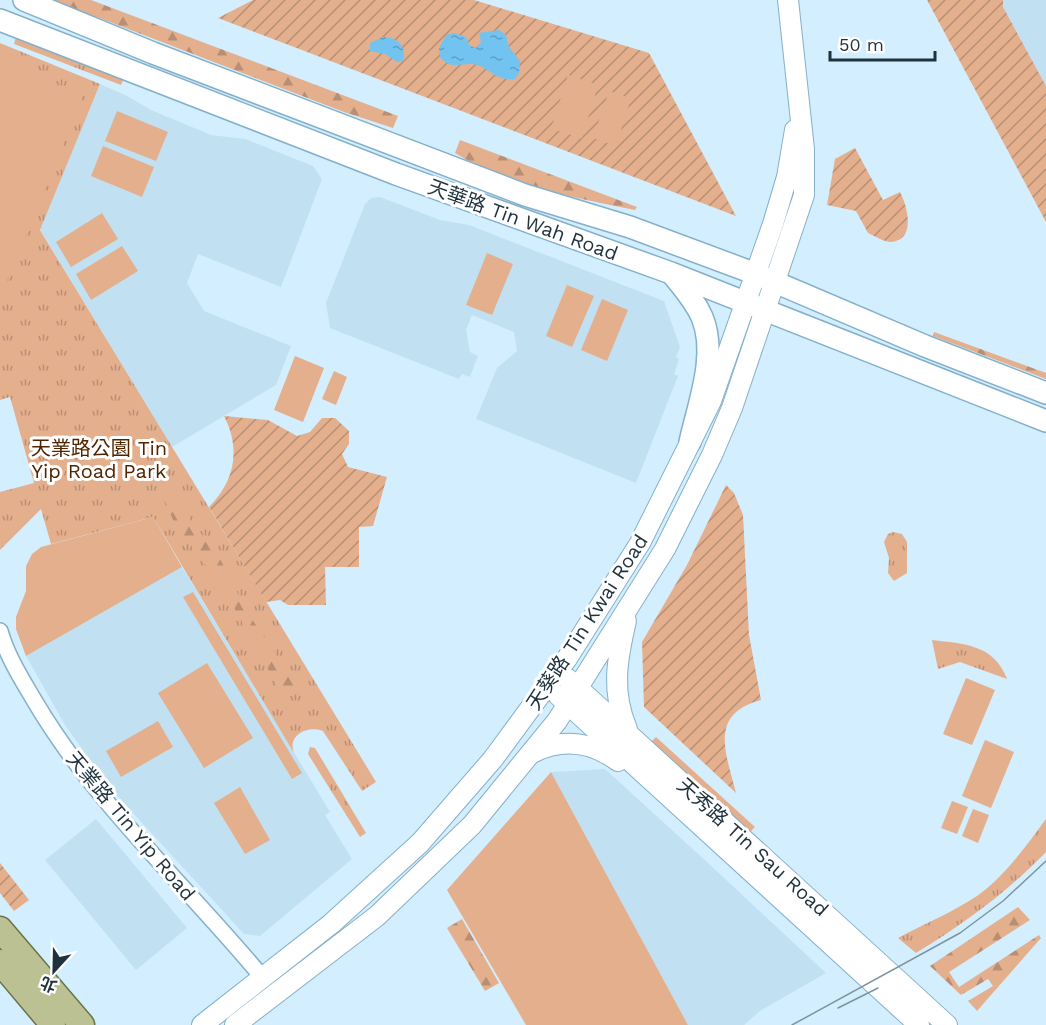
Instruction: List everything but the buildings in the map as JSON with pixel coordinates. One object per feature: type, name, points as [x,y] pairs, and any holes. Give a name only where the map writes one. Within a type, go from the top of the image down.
[{"type":"main road","name":"天華路 Tin Wah Road","points":[[24,0],[142,49],[525,195],[630,227],[765,278],[934,350],[1046,393]]},
{"type":"main road","name":"天華路 Tin Wah Road","points":[[0,20],[386,170],[671,273],[1046,421]]},
{"type":"main road","points":[[671,273],[698,308],[708,341],[705,370],[690,442]]},
{"type":"main road","points":[[0,929],[8,955],[53,1025]]},
{"type":"main road","points":[[8,955],[82,1025]]},
{"type":"main road","points":[[8,955],[72,995],[97,1025]]},
{"type":"street","name":"天葵路 Tin Kwai Road","points":[[202,1025],[339,918],[420,843],[493,759],[553,678],[616,584],[650,525],[711,401],[746,303],[765,278],[804,195],[806,172],[788,0]]},
{"type":"street","name":"天葵路 Tin Kwai Road","points":[[235,1025],[339,948],[407,890],[472,825],[534,752],[573,696],[600,650],[629,610],[668,544],[712,455],[732,408],[766,311],[765,278]]},
{"type":"street","points":[[629,610],[615,679],[621,716],[630,735]]},
{"type":"street","name":"天業路 Tin Yip Road","points":[[0,631],[11,658],[36,704],[84,775],[262,977]]},
{"type":"street","name":"天秀路 Tin Sau Road","points":[[553,678],[679,805],[919,1025]]},
{"type":"street","name":"天秀路 Tin Sau Road","points":[[573,696],[630,735],[947,1025]]},
{"type":"street","points":[[534,752],[551,745],[571,743],[599,749],[619,762],[641,782],[679,805]]},
{"type":"shaded area","points":[[1003,0],[1046,0],[1046,86],[1003,7]]},
{"type":"shaded area","points":[[100,84],[151,110],[211,135],[245,139],[313,166],[322,179],[281,287],[198,254],[187,283],[204,311],[291,346],[276,385],[172,447],[40,229]]},
{"type":"shaded area","points":[[380,197],[440,220],[469,225],[664,301],[680,347],[674,374],[678,376],[636,483],[476,419],[497,368],[517,351],[514,332],[472,315],[466,330],[470,352],[478,356],[470,377],[462,374],[459,379],[330,328],[326,303],[365,204],[371,198]]},
{"type":"shaded area","points":[[182,567],[330,812],[325,815],[352,859],[260,936],[244,934],[111,789],[65,725],[26,656]]},
{"type":"shaded area","points":[[605,769],[826,973],[760,1011],[744,1025],[688,1025],[551,772]]},
{"type":"shaded area","points":[[96,819],[187,928],[136,970],[45,860]]},
{"type":"green space","points":[[46,0],[91,0],[398,116],[393,128],[344,112],[97,17],[95,23]]},
{"type":"green space","points":[[253,0],[474,0],[649,53],[736,216],[218,18]]},
{"type":"green space","points":[[927,0],[1003,0],[1003,7],[1046,86],[1046,222]]},
{"type":"green space","points":[[16,37],[124,78],[121,85],[14,44]]},
{"type":"green space","name":"天業路公園 Tin Yip Road Park","points":[[0,43],[100,84],[40,230],[376,782],[362,791],[323,731],[311,729],[300,733],[293,741],[294,753],[153,517],[51,544],[41,509],[0,550],[0,492],[34,483],[10,397],[0,400]]},
{"type":"green space","points":[[0,61],[83,96],[0,298]]},
{"type":"green space","points":[[568,75],[598,85],[582,138],[551,129]]},
{"type":"green space","points":[[609,91],[631,98],[616,146],[593,138]]},
{"type":"green space","points":[[117,111],[168,132],[156,161],[105,141]]},
{"type":"green space","points":[[460,140],[637,207],[635,210],[520,183],[476,165],[455,153]]},
{"type":"green space","points":[[103,146],[154,167],[142,197],[91,176]]},
{"type":"green space","points":[[855,148],[883,200],[900,192],[908,221],[907,229],[899,240],[891,242],[880,239],[868,233],[856,211],[827,205],[835,159]]},
{"type":"green space","points":[[102,213],[118,239],[71,267],[56,242]]},
{"type":"green space","points":[[122,246],[138,271],[91,300],[76,274]]},
{"type":"green space","points":[[487,253],[513,264],[492,315],[466,305]]},
{"type":"green space","points":[[567,285],[594,296],[572,347],[546,336]]},
{"type":"green space","points":[[602,299],[628,310],[607,361],[581,350]]},
{"type":"green space","points":[[934,332],[1046,373],[1046,379],[933,336]]},
{"type":"green space","points":[[295,356],[324,368],[303,422],[274,410]]},
{"type":"green space","points":[[334,371],[347,377],[336,405],[322,399]]},
{"type":"green space","points":[[224,416],[268,420],[297,436],[310,432],[322,418],[335,418],[349,431],[349,444],[342,454],[348,467],[387,477],[373,526],[359,527],[359,567],[325,567],[326,605],[288,605],[280,600],[266,602],[209,507],[225,486],[233,464],[232,440]]},
{"type":"green space","points":[[726,485],[734,493],[743,515],[749,635],[761,700],[744,706],[733,715],[727,725],[726,750],[736,793],[644,707],[642,642],[687,565]]},
{"type":"green space","points":[[170,491],[179,496],[191,521],[218,555],[249,615],[298,687],[293,696],[286,696],[280,691],[226,593],[228,586],[218,582],[174,522],[163,497]]},
{"type":"green space","points":[[153,517],[182,567],[26,656],[16,629],[16,617],[26,591],[26,566],[32,554],[41,547]]},
{"type":"green space","points":[[893,532],[902,534],[907,542],[907,573],[894,581],[888,573],[889,558],[884,542],[888,534]]},
{"type":"green space","points":[[193,592],[302,773],[292,779],[183,597]]},
{"type":"green space","points":[[932,640],[966,645],[986,652],[1001,667],[1007,679],[960,662],[938,669]]},
{"type":"green space","points":[[207,663],[253,738],[204,768],[158,693]]},
{"type":"green space","points":[[966,678],[995,690],[972,745],[943,734]]},
{"type":"green space","points":[[158,721],[173,747],[121,777],[106,751]]},
{"type":"green space","points":[[656,737],[755,827],[750,832],[651,742]]},
{"type":"green space","points":[[985,740],[1014,752],[991,808],[962,796]]},
{"type":"green space","points":[[310,747],[315,748],[366,833],[360,837],[308,754]]},
{"type":"green space","points":[[551,772],[688,1025],[526,1025],[447,890]]},
{"type":"green space","points":[[240,787],[270,840],[245,854],[214,803]]},
{"type":"green space","points":[[952,801],[968,807],[957,834],[941,828]]},
{"type":"green space","points":[[973,809],[989,815],[978,843],[962,836]]},
{"type":"green space","points":[[1046,819],[1046,852],[1000,894],[951,931],[916,953],[898,938],[958,907],[987,888],[1014,860]]},
{"type":"green space","points":[[0,863],[29,900],[14,911],[0,893]]},
{"type":"green space","points":[[1018,907],[1030,920],[949,972],[959,987],[1039,935],[1041,938],[977,1011],[968,1001],[993,986],[988,979],[961,995],[930,966]]},
{"type":"green space","points":[[462,919],[499,983],[485,991],[447,928]]},
{"type":"water","points":[[499,30],[506,35],[509,47],[520,61],[519,73],[515,79],[496,76],[477,65],[447,63],[440,57],[439,48],[446,35],[454,33],[466,37],[469,45],[476,48],[481,42],[479,33]]},
{"type":"water","points":[[383,37],[393,39],[400,44],[404,51],[403,61],[397,62],[385,54],[370,51],[370,43]]},
{"type":"tram line","points":[[792,1025],[960,933],[1003,901],[1046,861]]},
{"type":"tram line","points":[[838,1008],[878,988]]}]
